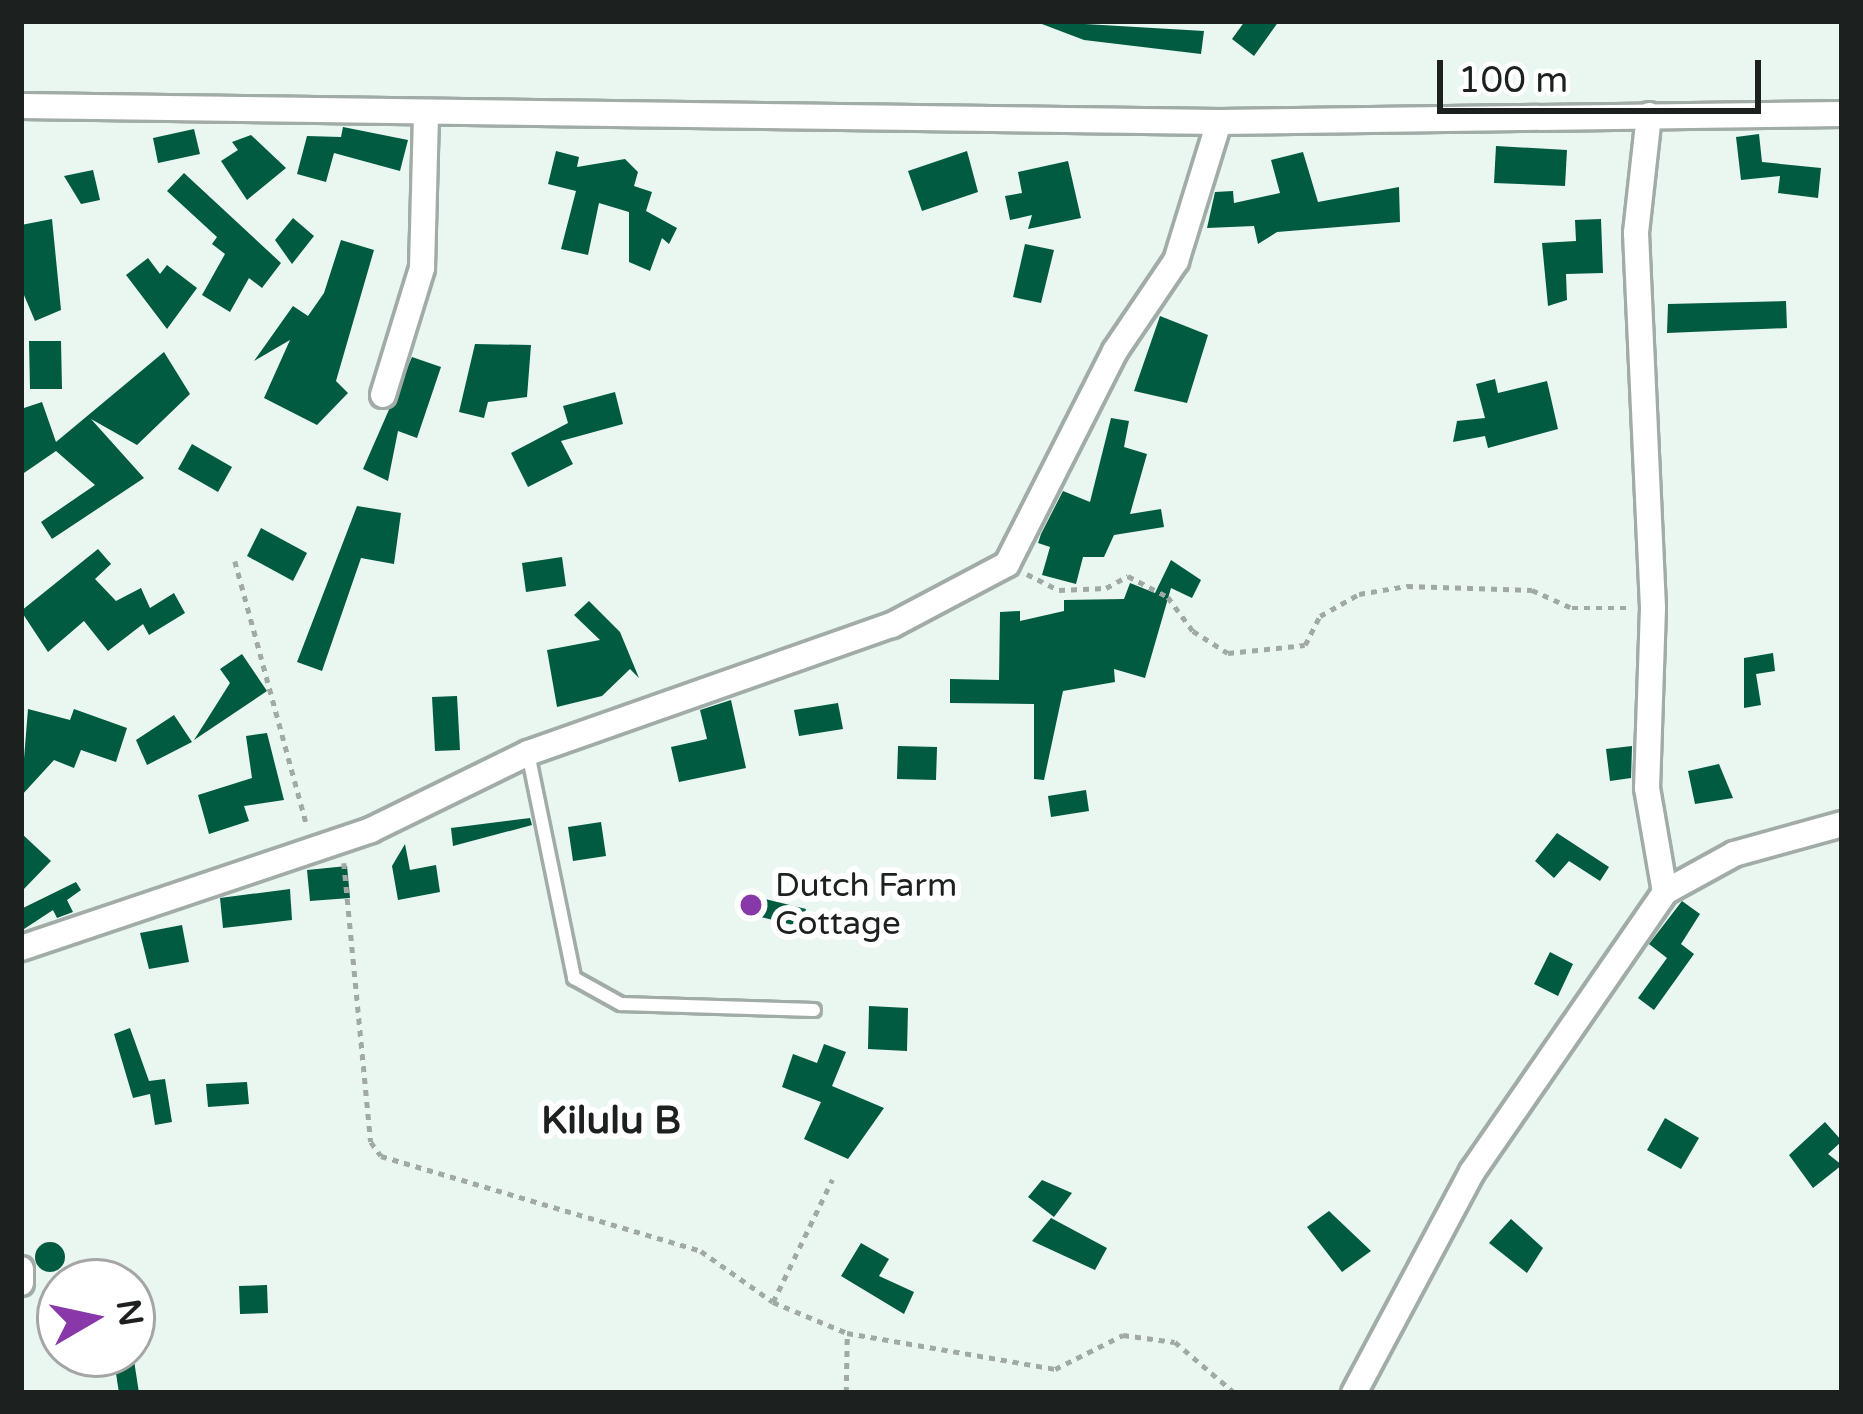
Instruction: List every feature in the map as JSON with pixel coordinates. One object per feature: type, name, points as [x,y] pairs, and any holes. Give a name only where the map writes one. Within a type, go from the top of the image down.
[{"type":"street","points":[[21,106],[1219,122],[1842,114]]},
{"type":"street","points":[[383,395],[422,268],[426,113]]},
{"type":"street","points":[[1649,115],[1636,233],[1652,608],[1647,788],[1665,892]]},
{"type":"street","points":[[21,948],[342,840],[528,754],[827,652],[1006,564],[1115,351],[1177,261],[1219,122]]},
{"type":"street","points":[[1354,1393],[1472,1172],[1665,892],[1734,854],[1842,824]]},
{"type":"street","points":[[21,1269],[21,1283]]},
{"type":"lane","points":[[528,754],[574,978],[621,1004],[814,1010]]},
{"type":"path","points":[[235,561],[314,849]]},
{"type":"path","points":[[1006,564],[1059,590],[1106,588],[1128,576],[1168,597],[1193,631],[1228,653],[1305,645],[1320,616],[1359,594],[1407,586],[1652,608]]},
{"type":"path","points":[[342,840],[371,1142],[381,1156],[701,1251],[772,1302],[848,1334],[1054,1370],[1123,1335],[1175,1342],[1235,1393]]},
{"type":"path","points":[[772,1302],[832,1180]]},
{"type":"path","points":[[846,1393],[848,1334]]},
{"type":"building","points":[[1034,21],[1204,31],[1201,54],[1084,40]]},
{"type":"building","points":[[1245,21],[1279,21],[1254,56],[1232,39]]},
{"type":"building","points":[[343,127],[408,140],[400,171],[334,153],[326,182],[297,174],[307,136],[341,137]]},
{"type":"building","points":[[194,129],[200,154],[158,163],[153,138]]},
{"type":"building","points":[[1759,134],[1762,162],[1821,168],[1818,198],[1778,193],[1780,176],[1741,180],[1736,137]]},
{"type":"building","points":[[251,135],[286,168],[247,200],[221,161],[238,150],[232,142]]},
{"type":"building","points":[[1496,146],[1567,150],[1565,186],[1494,183]]},
{"type":"building","points":[[556,151],[579,157],[577,167],[625,159],[638,172],[634,186],[652,192],[646,211],[677,228],[669,244],[662,238],[650,271],[629,262],[629,212],[599,203],[588,255],[561,249],[576,191],[548,184]]},
{"type":"building","points":[[967,151],[978,192],[922,211],[908,171]]},
{"type":"building","points":[[1303,152],[1318,202],[1399,187],[1400,222],[1277,232],[1258,244],[1254,226],[1207,228],[1215,192],[1233,191],[1234,203],[1280,193],[1271,160]]},
{"type":"building","points":[[1068,161],[1081,218],[1028,229],[1032,215],[1010,220],[1005,196],[1022,193],[1018,172]]},
{"type":"building","points":[[93,170],[100,200],[81,204],[64,176]]},
{"type":"building","points":[[184,173],[281,263],[262,288],[249,278],[230,312],[202,295],[225,254],[212,244],[217,237],[167,191]]},
{"type":"building","points":[[293,218],[314,236],[292,264],[275,240]]},
{"type":"building","points":[[52,219],[61,310],[35,321],[21,288],[21,225]]},
{"type":"building","points":[[1601,219],[1603,273],[1566,274],[1567,300],[1548,306],[1542,243],[1576,241],[1575,220]]},
{"type":"building","points":[[341,240],[374,250],[336,381],[348,393],[317,425],[264,398],[290,340],[254,361],[293,306],[308,316],[324,293]]},
{"type":"building","points":[[1025,244],[1054,250],[1041,303],[1013,297]]},
{"type":"building","points":[[148,258],[160,274],[167,265],[197,288],[167,329],[126,275]]},
{"type":"building","points":[[1786,301],[1787,328],[1667,333],[1668,304]]},
{"type":"building","points":[[1160,316],[1208,335],[1187,403],[1134,391]]},
{"type":"building","points":[[29,341],[61,341],[62,389],[30,389]]},
{"type":"building","points":[[475,344],[531,345],[527,397],[488,402],[484,418],[459,412]]},
{"type":"building","points":[[164,352],[190,394],[137,445],[91,419],[144,478],[52,539],[41,522],[95,485],[56,451],[21,475],[21,409],[42,402],[56,442]]},
{"type":"building","points":[[412,357],[441,367],[417,438],[398,431],[388,481],[363,469]]},
{"type":"building","points":[[1495,379],[1498,393],[1547,381],[1558,429],[1488,448],[1485,436],[1453,442],[1457,421],[1485,418],[1476,384]]},
{"type":"building","points":[[615,392],[623,424],[561,441],[573,464],[528,487],[511,453],[568,423],[563,406]]},
{"type":"building","points":[[1111,418],[1129,421],[1124,447],[1147,454],[1130,514],[1161,509],[1164,527],[1114,535],[1104,557],[1083,557],[1076,584],[1042,575],[1050,547],[1038,543],[1041,534],[1063,491],[1090,502]]},
{"type":"building","points":[[192,444],[232,467],[218,492],[178,469]]},
{"type":"building","points":[[357,506],[401,513],[394,564],[361,558],[322,671],[297,662]]},
{"type":"building","points":[[261,528],[307,553],[293,581],[247,556]]},
{"type":"building","points":[[98,549],[111,564],[95,579],[116,601],[141,588],[150,608],[174,593],[185,613],[149,635],[143,624],[108,651],[84,621],[48,652],[21,611]]},
{"type":"building","points":[[562,557],[566,586],[526,592],[522,563]]},
{"type":"building","points":[[1171,560],[1201,580],[1192,598],[1171,588],[1145,678],[1114,669],[1115,682],[1063,691],[1044,780],[1034,779],[1034,704],[950,703],[950,679],[999,680],[1000,612],[1020,611],[1020,621],[1064,611],[1064,600],[1124,599],[1130,583],[1155,593]]},
{"type":"building","points":[[589,601],[620,632],[639,678],[630,669],[602,696],[557,707],[547,650],[600,640],[574,615]]},
{"type":"building","points":[[1773,653],[1775,671],[1756,674],[1761,705],[1744,708],[1744,658]]},
{"type":"building","points":[[242,654],[267,691],[194,740],[230,683],[220,669]]},
{"type":"building","points":[[457,696],[460,750],[435,751],[432,697]]},
{"type":"building","points":[[731,700],[746,768],[679,782],[671,747],[707,739],[700,710]]},
{"type":"building","points":[[838,703],[843,729],[799,736],[794,710]]},
{"type":"building","points":[[28,709],[70,720],[74,709],[127,728],[116,762],[81,750],[74,768],[54,760],[21,796]]},
{"type":"building","points":[[174,715],[192,742],[147,765],[136,740]]},
{"type":"building","points":[[267,733],[284,800],[244,806],[249,821],[209,834],[198,795],[252,778],[246,736]]},
{"type":"building","points":[[898,746],[937,747],[936,780],[897,779]]},
{"type":"building","points":[[1632,746],[1631,778],[1610,781],[1606,749]]},
{"type":"building","points":[[1719,764],[1733,798],[1695,804],[1688,771]]},
{"type":"building","points":[[1086,790],[1089,811],[1051,817],[1048,796]]},
{"type":"building","points":[[530,818],[532,825],[453,846],[451,828]]},
{"type":"building","points":[[601,822],[606,856],[573,861],[568,827]]},
{"type":"building","points":[[21,833],[51,861],[21,892]]},
{"type":"building","points":[[1557,833],[1609,867],[1600,881],[1569,861],[1554,878],[1535,861]]},
{"type":"building","points":[[405,844],[410,870],[436,865],[440,892],[398,900],[392,866]]},
{"type":"building","points":[[347,866],[350,898],[310,901],[307,870]]},
{"type":"building","points":[[76,882],[81,890],[67,900],[73,912],[57,918],[53,910],[21,931],[21,909]]},
{"type":"building","points":[[290,889],[292,920],[223,928],[220,898]]},
{"type":"building","points":[[745,894],[806,909],[801,927],[741,912]]},
{"type":"building","points":[[1682,901],[1700,914],[1681,944],[1694,954],[1654,1010],[1638,998],[1667,958],[1649,944]]},
{"type":"building","points":[[182,925],[189,962],[149,969],[140,933]]},
{"type":"building","points":[[1550,952],[1573,964],[1558,996],[1534,984]]},
{"type":"building","points":[[869,1006],[908,1008],[907,1051],[868,1049]]},
{"type":"building","points":[[130,1028],[149,1081],[165,1079],[172,1122],[155,1125],[150,1094],[133,1098],[114,1034]]},
{"type":"building","points":[[824,1044],[846,1052],[832,1086],[884,1108],[848,1159],[804,1139],[821,1102],[782,1087],[793,1054],[817,1063]]},
{"type":"building","points":[[247,1082],[249,1104],[208,1107],[206,1084]]},
{"type":"building","points":[[1665,1118],[1699,1138],[1681,1169],[1647,1150]]},
{"type":"building","points":[[1825,1122],[1842,1141],[1828,1154],[1842,1165],[1813,1188],[1789,1155]]},
{"type":"building","points":[[1042,1180],[1072,1193],[1054,1217],[1028,1197]]},
{"type":"building","points":[[1329,1211],[1371,1251],[1342,1272],[1307,1227]]},
{"type":"building","points":[[1051,1218],[1107,1248],[1095,1270],[1032,1241]]},
{"type":"building","points":[[1511,1219],[1543,1248],[1527,1273],[1489,1243]]},
{"type":"building","points":[[44,1243],[56,1243],[65,1258],[36,1258],[36,1263],[35,1257],[36,1251]]},
{"type":"building","points":[[861,1243],[889,1259],[879,1276],[914,1292],[904,1314],[841,1276]]},
{"type":"building","points":[[267,1285],[268,1313],[240,1314],[239,1286]]},
{"type":"building","points":[[117,1378],[137,1378],[139,1393],[119,1393]]},
{"type":"place","name":"Dutch Farm Cottage","points":[[751,905]]},
{"type":"district","name":"Kilulu B","points":[[611,1121]]}]
